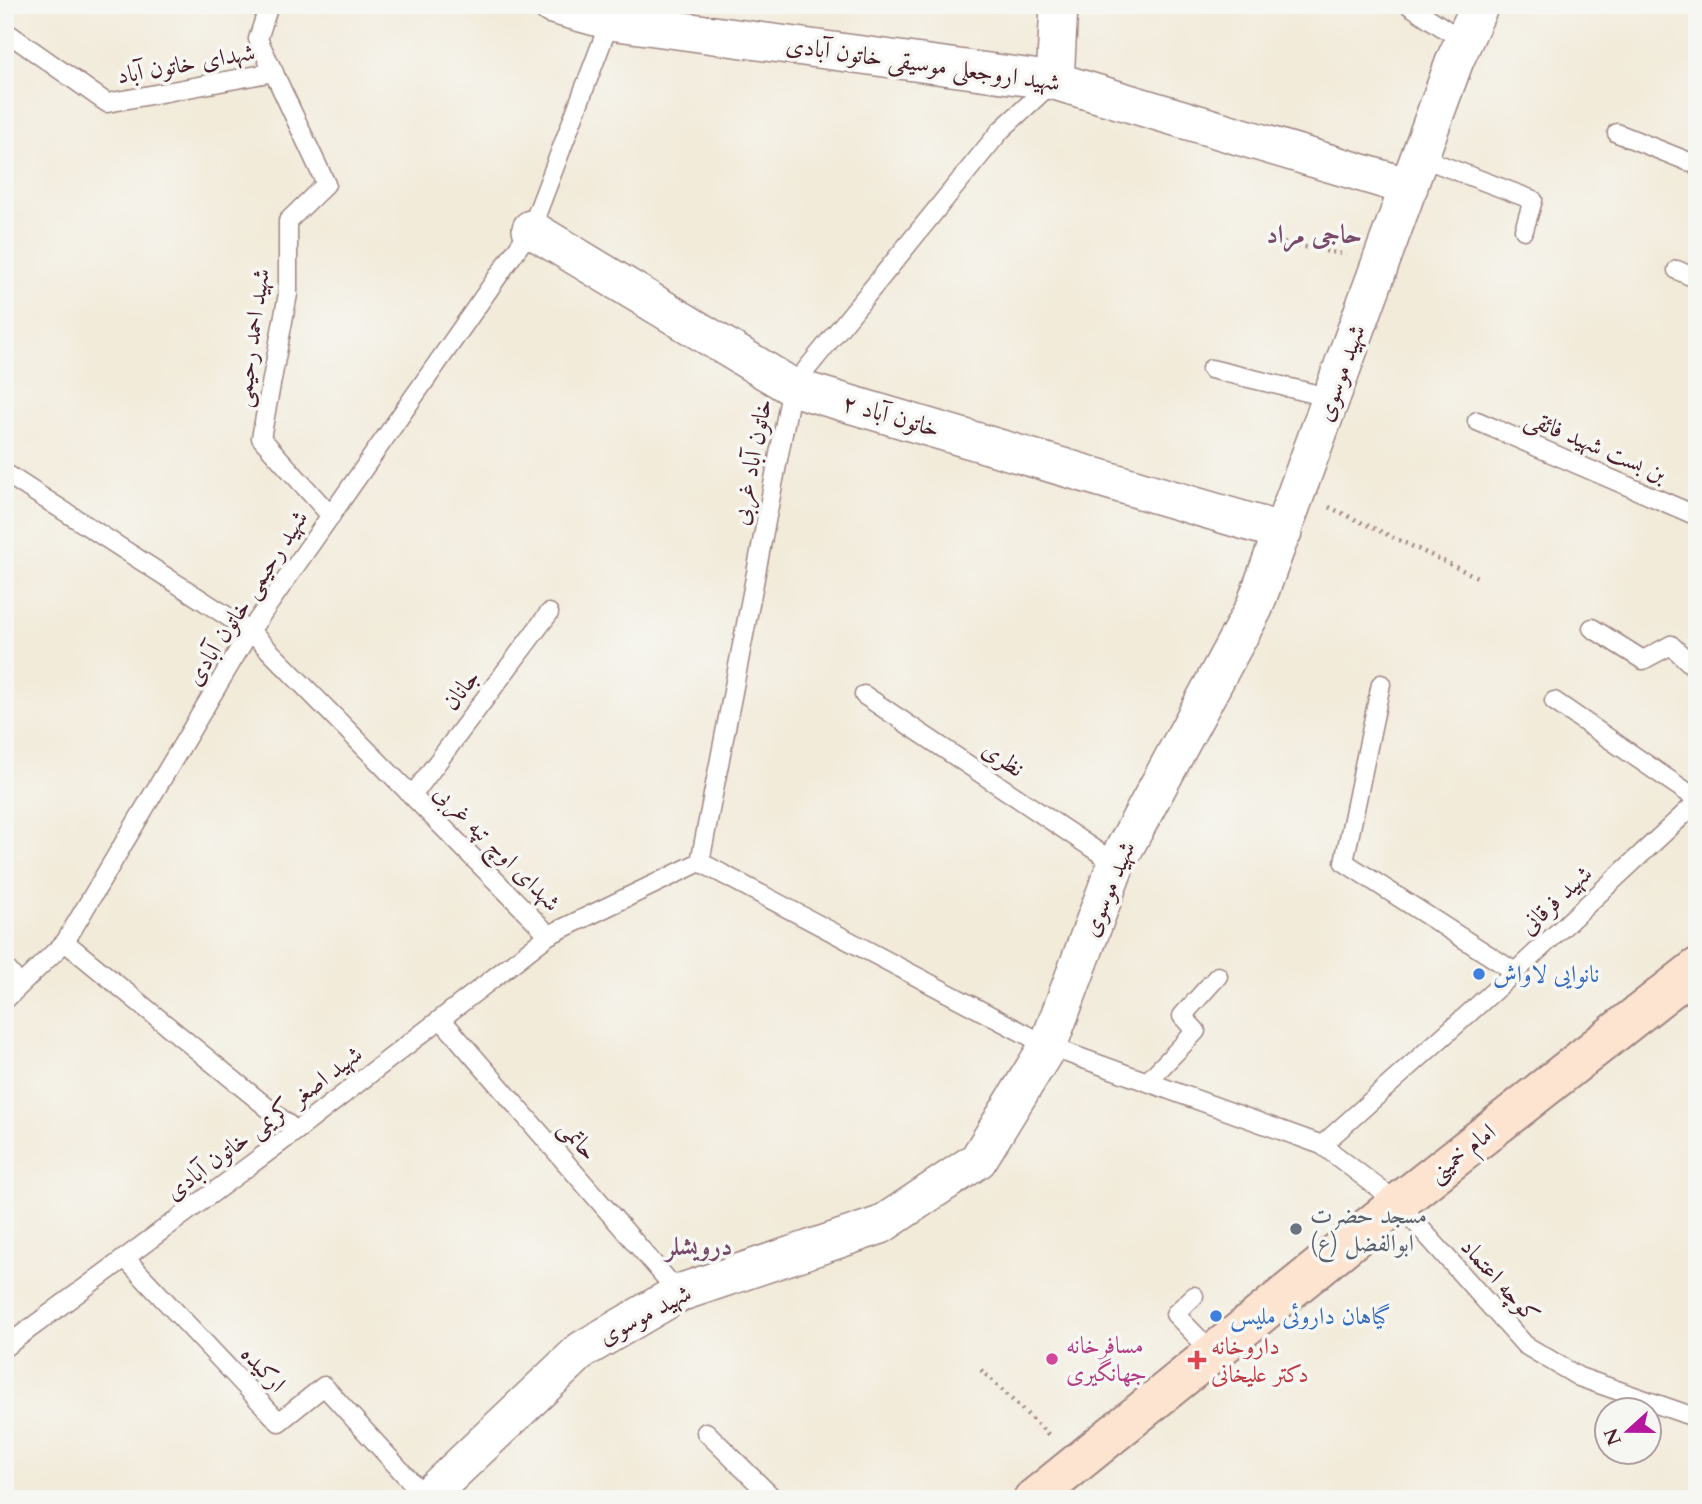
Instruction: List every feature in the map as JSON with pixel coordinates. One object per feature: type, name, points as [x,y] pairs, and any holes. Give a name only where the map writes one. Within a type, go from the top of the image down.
[{"type":"main road","name":"امام خمینی","points":[[1033,1499],[1398,1203],[1697,968]]},
{"type":"street","points":[[1055,81],[1059,5]]},
{"type":"street","name":"شهید موسوی","points":[[426,1498],[582,1350],[679,1293],[881,1225],[978,1160],[1048,1046],[1116,864],[1254,608],[1463,41],[1480,5]]},
{"type":"street","name":"شهید اروجعلی موسیقی خاتون آبادی","points":[[566,8],[610,21],[1055,81],[1414,172]]},
{"type":"street","name":"خاتون آباد ۲","points":[[531,229],[792,387],[1283,532]]},
{"type":"lane","name":"شهید احمد رحیمی","points":[[268,5],[258,39],[326,184],[288,220],[288,295],[261,438],[331,516]]},
{"type":"lane","points":[[1409,5],[1463,41]]},
{"type":"lane","name":"شهید رحیمی خاتون آبادی","points":[[5,1000],[65,942],[250,631],[531,229],[610,21]]},
{"type":"lane","name":"شهدای خاتون آباد","points":[[5,31],[107,103],[274,72]]},
{"type":"lane","name":"خاتون آباد غربی","points":[[700,862],[792,387],[1001,130],[1055,81]]},
{"type":"lane","points":[[1617,133],[1697,165]]},
{"type":"lane","points":[[1414,172],[1533,200],[1524,230]]},
{"type":"lane","points":[[1677,270],[1697,279]]},
{"type":"lane","points":[[1211,369],[1332,398]]},
{"type":"lane","name":"بن بست شهید فائقی","points":[[1476,421],[1697,516]]},
{"type":"lane","name":"شهدای اوچ تپه غربی","points":[[5,472],[250,631],[549,935],[700,862]]},
{"type":"lane","name":"جانان","points":[[412,796],[549,613]]},
{"type":"lane","points":[[1592,628],[1643,660],[1671,645],[1697,670]]},
{"type":"lane","points":[[1381,684],[1344,862],[1515,972]]},
{"type":"lane","name":"نظری","points":[[864,695],[1116,864]]},
{"type":"lane","points":[[1554,701],[1697,800]]},
{"type":"lane","name":"شهید فرقانی","points":[[1322,1144],[1515,972],[1697,800]]},
{"type":"lane","points":[[700,862],[1048,1046]]},
{"type":"lane","name":"شهید اصغر کریمی خاتون آبادی","points":[[5,1347],[296,1132],[549,935]]},
{"type":"lane","points":[[65,942],[296,1132]]},
{"type":"lane","points":[[5,967],[20,985]]},
{"type":"lane","points":[[1148,1081],[1196,1031],[1182,1016],[1218,976]]},
{"type":"lane","name":"حاتمی","points":[[441,1019],[679,1293]]},
{"type":"lane","name":"کوچه اعتماد","points":[[1048,1046],[1322,1144],[1398,1203],[1525,1345],[1579,1377],[1697,1418]]},
{"type":"lane","name":"ارکیده","points":[[125,1258],[279,1422],[324,1386],[426,1498]]},
{"type":"lane","points":[[1194,1296],[1175,1314],[1212,1352]]},
{"type":"lane","points":[[706,1432],[774,1499]]},
{"type":"path","points":[[1284,243],[1381,262]]},
{"type":"path","points":[[1297,492],[1477,577]]},
{"type":"path","points":[[981,1370],[1077,1462]]},
{"type":"place","name":"نانوایی لاواش","points":[[1479,974]]},
{"type":"place","name":"مسجد حضرت ابوالفضل (ع)","points":[[1296,1229]]},
{"type":"place","name":"گیاهان داروئی ملیس","points":[[1216,1316]]},
{"type":"place","name":"مسافرخانه جهانگیری","points":[[1052,1359]]},
{"type":"place","name":"داروخانه دکتر علیخانی","points":[[1197,1360]]},
{"type":"district","name":"حاجی مراد","points":[[1314,234]]},
{"type":"district","name":"درویشلر","points":[[699,1246]]}]
